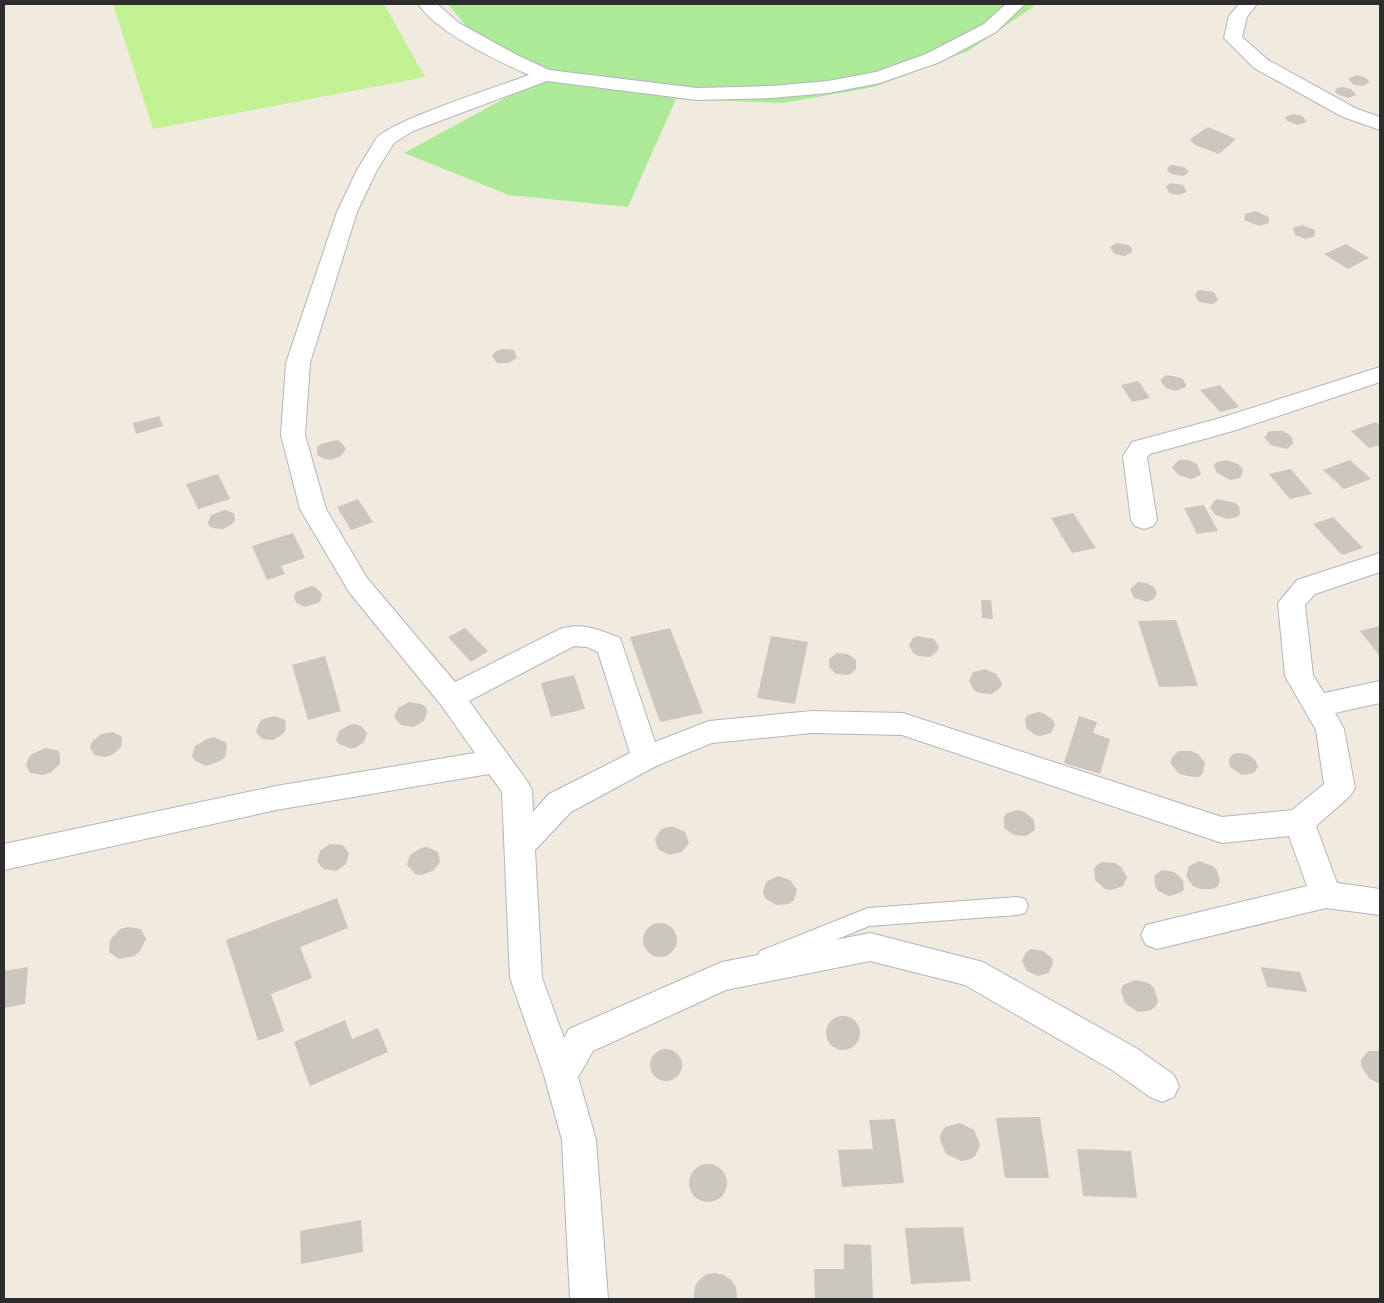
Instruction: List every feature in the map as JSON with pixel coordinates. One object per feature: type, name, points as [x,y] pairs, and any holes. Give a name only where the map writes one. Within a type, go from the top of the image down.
[{"type":"street","points":[[427,4],[453,27],[510,59],[544,75],[697,94],[771,92],[828,87],[880,77],[933,58],[990,28],[1016,4]]},
{"type":"street","points":[[1248,4],[1238,16],[1233,38],[1261,64],[1350,113],[1380,124]]},
{"type":"street","points":[[544,75],[406,127],[386,139],[367,170],[347,212],[298,363],[294,435],[313,509],[358,585],[451,697],[516,790],[526,978],[561,1075],[579,1140],[589,1299]]},
{"type":"street","points":[[1144,520],[1135,456],[1141,448],[1225,424],[1380,374]]},
{"type":"street","points":[[520,846],[560,803],[646,758],[709,732],[812,722],[903,724],[1222,830],[1299,822],[1340,788],[1330,729],[1299,676],[1291,603],[1306,587],[1380,562]]},
{"type":"street","points":[[451,697],[570,636],[588,637],[610,645],[646,758]]},
{"type":"street","points":[[1316,706],[1380,692]]},
{"type":"street","points":[[4,857],[276,798],[496,761]]},
{"type":"street","points":[[1299,822],[1326,895]]},
{"type":"street","points":[[1157,935],[1326,895],[1380,902]]},
{"type":"street","points":[[561,1075],[581,1040],[722,976],[870,947],[972,972],[1124,1059],[1162,1086]]},
{"type":"lane","points":[[722,976],[868,917],[1017,906]]},
{"type":"green space","points":[[113,4],[384,4],[425,77],[153,129]]},
{"type":"green space","points":[[448,4],[1035,4],[968,51],[874,87],[783,103],[676,99],[628,207],[509,195],[404,153],[553,72],[480,43]]},
{"type":"building","points":[[1356,75],[1364,77],[1370,82],[1363,86],[1354,85],[1348,79]]},
{"type":"building","points":[[1337,88],[1351,89],[1356,95],[1348,98],[1335,92]]},
{"type":"building","points":[[1294,114],[1302,116],[1307,122],[1298,125],[1287,121],[1285,117]]},
{"type":"building","points":[[1208,127],[1236,139],[1219,154],[1195,145],[1190,139]]},
{"type":"building","points":[[1172,165],[1184,167],[1188,173],[1183,176],[1171,174],[1167,170]]},
{"type":"building","points":[[1171,183],[1183,185],[1187,192],[1178,195],[1169,193],[1166,186]]},
{"type":"building","points":[[1255,211],[1267,216],[1269,223],[1259,226],[1244,220],[1245,214]]},
{"type":"building","points":[[1302,225],[1315,230],[1315,236],[1306,239],[1295,235],[1293,228]]},
{"type":"building","points":[[1117,243],[1128,245],[1132,248],[1132,252],[1125,256],[1114,254],[1110,247]]},
{"type":"building","points":[[1346,244],[1369,258],[1348,269],[1324,254]]},
{"type":"building","points":[[1197,291],[1214,292],[1218,300],[1213,304],[1199,302],[1195,296]]},
{"type":"building","points":[[502,349],[514,350],[517,358],[508,363],[497,363],[492,356],[495,352]]},
{"type":"building","points":[[1167,375],[1182,378],[1186,387],[1175,391],[1166,388],[1161,379]]},
{"type":"building","points":[[1138,381],[1150,398],[1132,402],[1121,385]]},
{"type":"building","points":[[1220,385],[1239,407],[1220,412],[1200,390]]},
{"type":"building","points":[[159,416],[163,426],[136,434],[133,423]]},
{"type":"building","points":[[1376,422],[1380,426],[1380,445],[1369,448],[1351,431]]},
{"type":"building","points":[[1283,431],[1288,434],[1292,437],[1293,444],[1287,449],[1271,445],[1265,438],[1268,432]]},
{"type":"building","points":[[337,440],[346,449],[341,456],[331,460],[317,455],[317,447],[321,444]]},
{"type":"building","points":[[1179,460],[1189,460],[1197,464],[1201,474],[1191,479],[1178,475],[1172,467]]},
{"type":"building","points":[[1227,460],[1241,467],[1243,471],[1240,478],[1230,480],[1216,472],[1214,465],[1217,462]]},
{"type":"building","points":[[1350,460],[1371,479],[1344,489],[1323,470]]},
{"type":"building","points":[[1291,469],[1312,494],[1290,499],[1269,474]]},
{"type":"building","points":[[218,474],[230,499],[198,509],[186,484]]},
{"type":"building","points":[[358,499],[373,522],[351,530],[337,507]]},
{"type":"building","points":[[1218,499],[1235,503],[1239,506],[1240,514],[1237,517],[1227,519],[1216,515],[1210,508],[1214,501]]},
{"type":"building","points":[[1204,505],[1218,531],[1197,534],[1184,508]]},
{"type":"building","points":[[225,510],[234,513],[235,520],[232,524],[223,529],[209,526],[208,522],[211,515]]},
{"type":"building","points":[[1073,513],[1096,548],[1072,553],[1051,518]]},
{"type":"building","points":[[1333,517],[1363,548],[1342,555],[1313,524]]},
{"type":"building","points":[[293,533],[305,558],[281,566],[285,574],[267,580],[252,546]]},
{"type":"building","points":[[1138,582],[1154,587],[1157,593],[1154,599],[1147,602],[1134,598],[1130,589]]},
{"type":"building","points":[[311,586],[322,594],[320,602],[305,607],[296,603],[294,596],[296,592]]},
{"type":"building","points":[[981,600],[991,600],[993,619],[982,618]]},
{"type":"building","points":[[1176,620],[1198,686],[1159,687],[1138,621]]},
{"type":"building","points":[[1380,626],[1380,656],[1360,631]]},
{"type":"building","points":[[465,628],[488,651],[471,662],[448,637]]},
{"type":"building","points":[[670,628],[703,713],[660,722],[630,637]]},
{"type":"building","points":[[771,636],[808,642],[795,704],[757,698]]},
{"type":"building","points":[[918,636],[934,639],[939,647],[937,651],[930,657],[918,656],[913,653],[909,645],[913,638]]},
{"type":"building","points":[[837,653],[848,654],[856,660],[856,669],[852,673],[848,675],[836,674],[829,667],[829,659]]},
{"type":"building","points":[[325,656],[341,711],[308,720],[292,665]]},
{"type":"building","points":[[985,669],[996,674],[1002,683],[1001,687],[992,694],[979,693],[974,690],[969,681],[973,672]]},
{"type":"building","points":[[574,675],[585,709],[551,717],[541,683]]},
{"type":"building","points":[[409,702],[421,704],[426,707],[427,712],[424,721],[413,727],[401,725],[394,717],[398,708]]},
{"type":"building","points":[[1039,712],[1053,720],[1055,725],[1051,733],[1040,736],[1035,735],[1026,728],[1025,719],[1028,715]]},
{"type":"building","points":[[275,716],[285,720],[286,729],[283,734],[273,740],[262,739],[256,732],[259,723],[263,719]]},
{"type":"building","points":[[1079,716],[1097,722],[1093,733],[1110,739],[1100,774],[1064,763]]},
{"type":"building","points":[[355,724],[361,726],[367,733],[364,742],[355,748],[339,744],[336,740],[339,731]]},
{"type":"building","points":[[113,732],[122,737],[121,747],[112,755],[105,757],[94,755],[90,747],[92,742],[101,734]]},
{"type":"building","points":[[214,737],[225,742],[227,746],[225,757],[206,766],[195,761],[192,756],[195,746]]},
{"type":"building","points":[[45,748],[57,750],[60,754],[60,764],[50,773],[43,775],[30,773],[26,765],[28,759],[32,754]]},
{"type":"building","points":[[1178,751],[1191,751],[1198,754],[1205,763],[1203,773],[1199,777],[1179,774],[1171,764],[1171,759]]},
{"type":"building","points":[[1233,754],[1247,754],[1255,760],[1258,767],[1254,773],[1242,775],[1230,767],[1229,759]]},
{"type":"building","points":[[1018,810],[1025,812],[1034,820],[1035,830],[1026,836],[1014,835],[1004,828],[1004,817],[1007,813]]},
{"type":"building","points":[[674,827],[685,832],[689,843],[682,852],[669,855],[658,849],[655,839],[661,829]]},
{"type":"building","points":[[330,844],[343,845],[349,853],[346,864],[336,871],[323,869],[317,861],[320,851]]},
{"type":"building","points":[[427,847],[438,852],[440,862],[433,871],[421,875],[415,874],[407,865],[410,855],[421,848]]},
{"type":"building","points":[[1199,861],[1213,866],[1217,870],[1220,881],[1218,886],[1213,889],[1200,889],[1193,886],[1186,876],[1189,866]]},
{"type":"building","points":[[1102,862],[1115,863],[1121,867],[1127,877],[1123,886],[1111,890],[1105,889],[1095,880],[1094,869]]},
{"type":"building","points":[[1162,870],[1174,872],[1183,880],[1184,890],[1169,896],[1158,891],[1155,886],[1154,876]]},
{"type":"building","points":[[778,876],[790,880],[797,890],[794,900],[789,904],[776,905],[765,898],[763,892],[766,882]]},
{"type":"building","points":[[337,898],[348,928],[300,947],[312,978],[271,994],[284,1031],[258,1041],[226,940]]},
{"type":"building","points":[[660,923],[672,928],[677,940],[672,952],[660,957],[648,952],[643,940],[648,928]]},
{"type":"building","points":[[128,927],[141,929],[146,939],[140,951],[134,956],[119,959],[109,952],[110,940],[120,929]]},
{"type":"building","points":[[1031,949],[1043,951],[1052,958],[1053,963],[1049,973],[1038,976],[1027,971],[1022,961],[1026,952]]},
{"type":"building","points":[[28,967],[25,1004],[4,1008],[4,971]]},
{"type":"building","points":[[1261,967],[1300,972],[1307,992],[1267,987]]},
{"type":"building","points":[[1135,980],[1149,983],[1154,988],[1158,1001],[1151,1010],[1138,1012],[1125,1003],[1121,991],[1123,985]]},
{"type":"building","points":[[843,1016],[855,1021],[860,1033],[855,1045],[843,1050],[831,1045],[826,1033],[831,1021]]},
{"type":"building","points":[[345,1020],[352,1039],[378,1028],[388,1052],[310,1086],[294,1042]]},
{"type":"building","points":[[666,1049],[672,1050],[677,1054],[681,1059],[681,1071],[677,1076],[672,1080],[666,1081],[660,1080],[655,1076],[651,1071],[650,1065],[651,1059],[655,1054],[660,1050]]},
{"type":"building","points":[[1368,1051],[1380,1051],[1380,1084],[1370,1079],[1361,1066],[1361,1060]]},
{"type":"building","points":[[1040,1117],[1049,1178],[1005,1178],[996,1118]]},
{"type":"building","points":[[895,1119],[904,1183],[842,1187],[838,1150],[873,1149],[869,1120]]},
{"type":"building","points":[[960,1123],[974,1130],[980,1144],[974,1157],[961,1161],[946,1154],[940,1140],[941,1133],[945,1127]]},
{"type":"building","points":[[1077,1149],[1131,1151],[1137,1198],[1083,1196]]},
{"type":"building","points":[[708,1164],[721,1170],[727,1183],[721,1196],[708,1202],[695,1196],[689,1183],[695,1170]]},
{"type":"building","points":[[361,1220],[363,1252],[301,1264],[300,1231]]},
{"type":"building","points":[[963,1227],[971,1281],[911,1284],[905,1228]]},
{"type":"building","points":[[844,1244],[871,1245],[873,1299],[815,1299],[814,1269],[844,1269]]},
{"type":"building","points":[[707,1274],[724,1275],[731,1280],[736,1287],[737,1299],[694,1299],[695,1286],[700,1279]]}]
